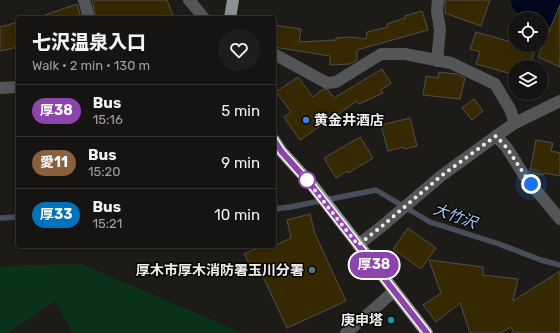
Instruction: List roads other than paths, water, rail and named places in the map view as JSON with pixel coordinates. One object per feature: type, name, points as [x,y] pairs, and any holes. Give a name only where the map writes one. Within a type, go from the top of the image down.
[{"type":"main road","points":[[230,16],[233,0]]},
{"type":"main road","points":[[276,143],[281,151],[312,186],[427,333]]},
{"type":"street","points":[[84,0],[88,16]]},
{"type":"street","points":[[189,0],[202,16]]},
{"type":"street","points":[[437,61],[440,30],[437,11],[438,0]]},
{"type":"street","points":[[276,55],[327,83],[336,82],[381,54],[405,54],[451,63],[495,84],[510,109],[515,123]]},
{"type":"street","points":[[0,88],[16,87]]},
{"type":"street","points":[[358,245],[425,190],[496,136],[515,123],[560,100]]},
{"type":"street","points":[[496,136],[507,148],[526,177],[560,219]]},
{"type":"street","points":[[346,333],[394,291]]},
{"type":"waterway","points":[[527,0],[560,13]]},
{"type":"waterway","name":"大竹沢","points":[[276,209],[376,190],[430,222],[499,244],[541,260],[560,265]]},
{"type":"waterway","name":"大竹沢","points":[[0,218],[16,217]]},
{"type":"place","name":"黄金井酒店","points":[[306,120]]},
{"type":"place","name":"厚木市厚木消防署玉川分署","points":[[312,270]]},
{"type":"place","name":"庚申塔","points":[[391,320]]}]
